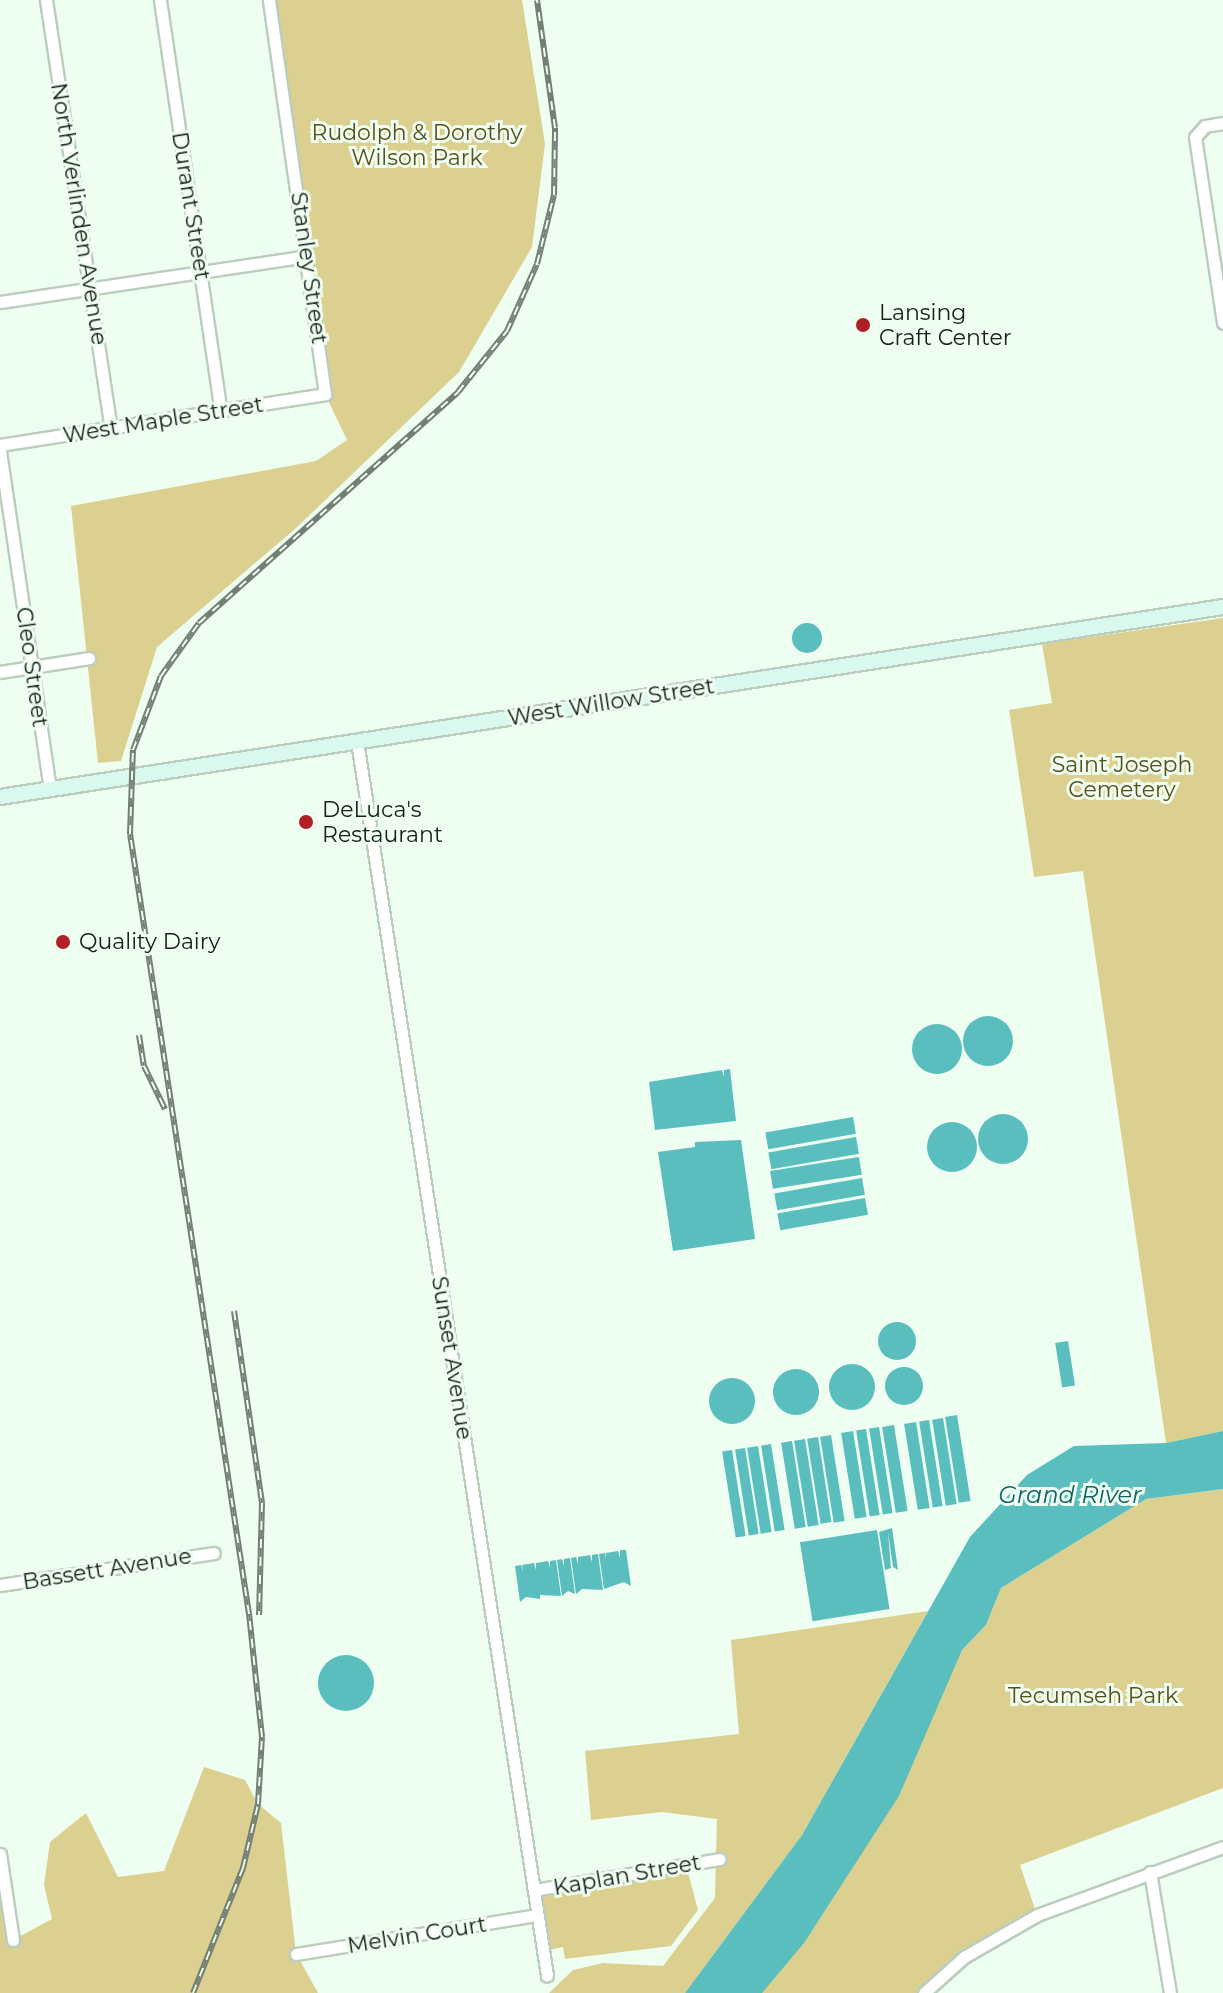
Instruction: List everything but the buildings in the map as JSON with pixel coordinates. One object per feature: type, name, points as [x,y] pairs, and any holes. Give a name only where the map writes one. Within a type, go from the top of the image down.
[{"type":"street","name":"North Verlinden Avenue","points":[[46,0],[111,429]]},
{"type":"street","name":"Durant Street","points":[[160,0],[221,412]]},
{"type":"street","name":"Stanley Street","points":[[269,0],[325,394]]},
{"type":"street","points":[[1223,123],[1205,126],[1195,137],[1219,265],[1223,323]]},
{"type":"street","points":[[0,302],[307,256]]},
{"type":"street","name":"West Maple Street","points":[[0,448],[325,394]]},
{"type":"street","name":"Cleo Street","points":[[0,448],[50,789]]},
{"type":"street","name":"West Willow Street","points":[[0,797],[1223,607]]},
{"type":"street","points":[[0,672],[89,658]]},
{"type":"street","name":"Sunset Avenue","points":[[357,741],[547,1975]]},
{"type":"street","name":"Bassett Avenue","points":[[0,1585],[214,1553]]},
{"type":"street","points":[[924,1993],[964,1957],[1017,1924],[1223,1847]]},
{"type":"street","points":[[0,1854],[4,1903],[13,1940]]},
{"type":"street","name":"Kaplan Street","points":[[534,1890],[719,1859]]},
{"type":"street","points":[[1150,1872],[1170,1993]]},
{"type":"street","name":"Melvin Court","points":[[296,1954],[537,1915]]},
{"type":"green space","name":"Rudolph & Dorothy Wilson Park","points":[[267,0],[522,0],[545,144],[532,247],[459,372],[295,529],[157,647],[121,761],[98,763],[71,506],[316,461],[347,440],[325,394]]},
{"type":"green space","name":"Saint Joseph Cemetery","points":[[1223,618],[1223,1431],[1166,1443],[1083,871],[1034,877],[1009,710],[1052,703],[1042,644]]},
{"type":"green space","name":"Tecumseh Park","points":[[1223,1489],[1223,1788],[1020,1865],[1037,1915],[924,1993],[757,1993],[962,1650],[986,1625],[1001,1588],[1146,1499]]},
{"type":"green space","points":[[928,1611],[802,1835],[685,1993],[549,1993],[573,1970],[603,1963],[663,1966],[715,1898],[717,1819],[662,1812],[591,1820],[585,1751],[739,1734],[731,1640]]},
{"type":"green space","points":[[204,1767],[245,1780],[258,1804],[281,1823],[296,1953],[318,1993],[0,1993],[0,1904],[8,1902],[13,1940],[52,1919],[44,1885],[50,1842],[86,1813],[118,1877],[164,1871]]},
{"type":"green space","points":[[688,1872],[698,1910],[671,1946],[565,1959],[563,1947],[549,1950],[541,1897]]},
{"type":"water","points":[[807,623],[813,624],[821,632],[821,644],[813,652],[807,653],[801,652],[793,644],[792,638],[793,632],[801,624]]},
{"type":"water","points":[[988,1016],[1006,1023],[1013,1041],[1006,1059],[988,1066],[970,1059],[963,1041],[970,1023]]},
{"type":"water","points":[[937,1024],[955,1031],[962,1049],[955,1067],[937,1074],[919,1067],[912,1049],[919,1031]]},
{"type":"water","points":[[730,1069],[736,1121],[655,1130],[649,1082],[722,1070],[724,1077],[724,1070]]},
{"type":"water","points":[[1003,1114],[1021,1121],[1028,1139],[1021,1157],[1003,1164],[985,1157],[978,1139],[985,1121]]},
{"type":"water","points":[[853,1117],[856,1134],[768,1149],[765,1132]]},
{"type":"water","points":[[952,1122],[970,1129],[977,1147],[970,1165],[952,1172],[934,1165],[927,1147],[934,1129]]},
{"type":"water","points":[[856,1137],[859,1154],[771,1169],[768,1152]]},
{"type":"water","points":[[741,1140],[755,1239],[673,1251],[658,1152],[695,1147],[695,1142]]},
{"type":"water","points":[[859,1157],[862,1175],[773,1189],[770,1171]]},
{"type":"water","points":[[862,1178],[865,1195],[777,1210],[774,1193]]},
{"type":"water","points":[[865,1198],[868,1215],[780,1230],[777,1213]]},
{"type":"water","points":[[897,1322],[910,1328],[916,1341],[910,1354],[897,1360],[884,1354],[878,1341],[884,1328]]},
{"type":"water","points":[[1068,1341],[1075,1385],[1062,1387],[1055,1343]]},
{"type":"water","points":[[852,1364],[868,1371],[875,1387],[868,1403],[852,1410],[836,1403],[829,1387],[836,1371]]},
{"type":"water","points":[[904,1367],[917,1373],[923,1386],[917,1399],[904,1405],[891,1399],[885,1386],[891,1373]]},
{"type":"water","points":[[796,1369],[812,1376],[819,1392],[812,1408],[796,1415],[780,1408],[773,1392],[780,1376]]},
{"type":"water","points":[[732,1378],[748,1385],[755,1401],[748,1417],[732,1424],[716,1417],[709,1401],[716,1385]]},
{"type":"water","points":[[957,1415],[971,1501],[959,1503],[945,1417]]},
{"type":"water","points":[[943,1418],[957,1504],[946,1506],[932,1420]]},
{"type":"water","points":[[929,1420],[943,1506],[933,1507],[919,1422]]},
{"type":"water","points":[[916,1422],[930,1508],[918,1510],[904,1424]]},
{"type":"water","points":[[894,1425],[908,1511],[896,1513],[882,1427]]},
{"type":"water","points":[[879,1427],[893,1513],[883,1514],[869,1429]]},
{"type":"water","points":[[866,1429],[880,1515],[870,1516],[856,1431]]},
{"type":"water","points":[[853,1431],[867,1517],[855,1519],[841,1433]]},
{"type":"water","name":"Grand River","points":[[1223,1431],[1223,1489],[1146,1499],[1001,1588],[986,1625],[962,1650],[899,1796],[804,1943],[762,1993],[685,1993],[802,1835],[970,1537],[1027,1475],[1074,1446],[1166,1443]]},
{"type":"water","points":[[831,1435],[845,1521],[834,1523],[820,1437]]},
{"type":"water","points":[[818,1437],[831,1522],[821,1524],[807,1439]]},
{"type":"water","points":[[805,1439],[819,1525],[808,1527],[794,1441]]},
{"type":"water","points":[[792,1441],[806,1527],[795,1529],[781,1443]]},
{"type":"water","points":[[771,1444],[785,1530],[775,1531],[761,1446]]},
{"type":"water","points":[[758,1446],[772,1532],[761,1534],[747,1448]]},
{"type":"water","points":[[745,1448],[759,1534],[749,1535],[735,1450]]},
{"type":"water","points":[[732,1450],[746,1536],[736,1537],[722,1452]]},
{"type":"water","points":[[892,1528],[898,1570],[893,1567],[888,1532],[891,1568],[885,1570],[879,1532]]},
{"type":"water","points":[[877,1530],[890,1609],[812,1621],[800,1542]]},
{"type":"water","points":[[620,1550],[626,1550],[631,1586],[624,1582],[604,1589],[599,1554],[605,1553],[606,1559],[606,1553],[618,1551],[620,1558]]},
{"type":"water","points":[[598,1554],[603,1590],[582,1589],[576,1594],[571,1558],[576,1557],[578,1564],[578,1557],[590,1555],[592,1562],[592,1555]]},
{"type":"water","points":[[570,1558],[575,1594],[568,1591],[562,1596],[557,1560],[562,1559],[564,1566],[564,1559]]},
{"type":"water","points":[[556,1560],[561,1596],[526,1597],[520,1602],[515,1566],[521,1565],[523,1572],[522,1565],[534,1563],[536,1570],[536,1563],[548,1561],[550,1568],[550,1561]]},
{"type":"water","points":[[346,1655],[366,1663],[374,1683],[366,1703],[346,1711],[326,1703],[318,1683],[326,1663]]},
{"type":"railway","points":[[193,1993],[243,1868],[258,1804],[262,1737],[249,1614],[130,834],[133,750],[161,676],[199,623],[458,392],[507,331],[537,264],[554,195],[555,128],[537,0]]},
{"type":"railway","points":[[139,1035],[144,1066],[165,1109]]},
{"type":"railway","points":[[234,1311],[262,1503],[259,1615]]},
{"type":"place","name":"Lansing Craft Center","points":[[863,325]]},
{"type":"place","name":"DeLuca's Restaurant","points":[[306,822]]},
{"type":"place","name":"Quality Dairy","points":[[63,942]]}]
